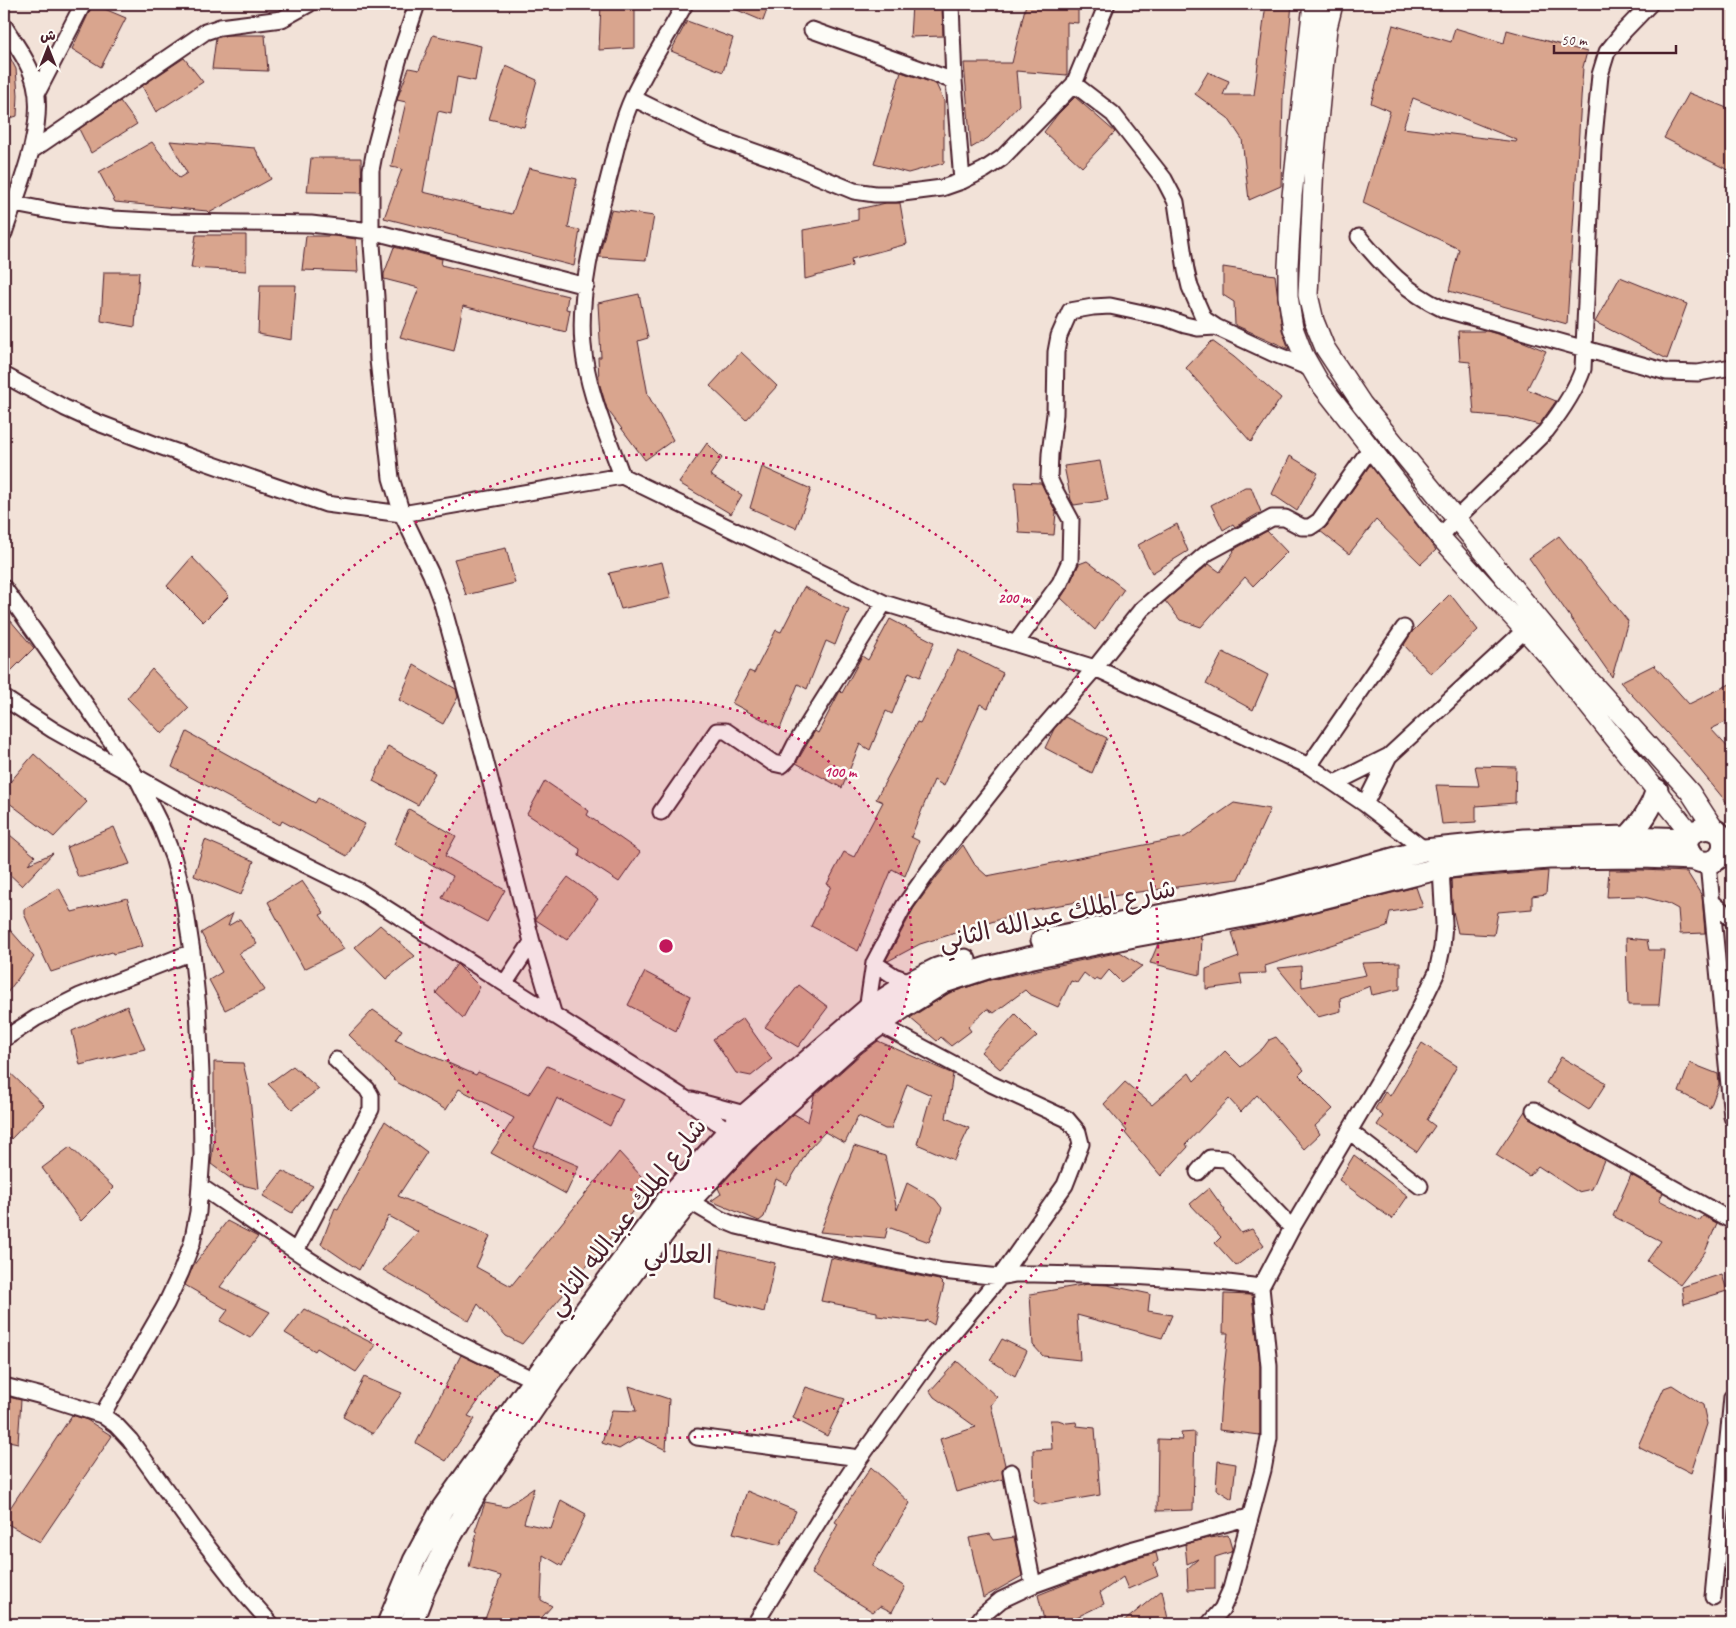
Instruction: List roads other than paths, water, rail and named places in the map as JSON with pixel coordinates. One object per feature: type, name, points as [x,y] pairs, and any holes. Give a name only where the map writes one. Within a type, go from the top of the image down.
[{"type":"main road","points":[[1628,837],[1642,822],[1652,806],[1657,790]]},
{"type":"main road","name":"شارع الملك عبدالله الثاني","points":[[410,1624],[449,1539],[479,1488],[635,1269],[689,1201],[736,1137],[746,1114],[873,1017],[911,982],[945,966],[1015,946],[1265,894],[1425,850],[1524,840],[1628,837],[1711,849]]},
{"type":"main road","name":"شارع الملك عبدالله الثاني","points":[[388,1624],[414,1561],[442,1509],[534,1380],[672,1194],[736,1137],[765,1123],[854,1043],[873,1017],[905,1006],[944,982],[987,968],[1077,947],[1266,912],[1441,868],[1549,858],[1642,857],[1711,849]]},
{"type":"street","points":[[37,93],[83,4]]},
{"type":"street","points":[[31,151],[205,32],[220,27],[282,19],[309,4]]},
{"type":"street","points":[[417,4],[398,61],[371,170],[371,231],[378,360],[391,478],[402,514],[431,574],[442,602],[532,942],[554,1016]]},
{"type":"street","points":[[622,476],[593,398],[583,345],[583,301],[592,248],[621,131],[633,98],[685,4]]},
{"type":"street","points":[[951,4],[954,81],[962,181]]},
{"type":"street","points":[[633,98],[710,136],[786,162],[854,191],[875,194],[918,192],[942,188],[962,181],[1002,158],[1074,84],[1107,4]]},
{"type":"street","points":[[1312,4],[1293,187],[1288,266],[1288,296],[1293,328],[1303,354],[1320,382],[1370,449],[1440,537],[1552,660],[1657,790],[1711,849]]},
{"type":"street","points":[[1333,4],[1327,28],[1311,205],[1308,295],[1314,321],[1325,348],[1362,404],[1584,674],[1690,792],[1711,849],[1712,902],[1732,1116]]},
{"type":"street","points":[[1440,537],[1546,431],[1557,417],[1578,382],[1583,369],[1593,148],[1600,75],[1607,52],[1650,4]]},
{"type":"street","points":[[4,26],[28,65],[37,93],[37,118],[31,151],[4,233]]},
{"type":"street","points":[[812,30],[954,81]]},
{"type":"street","points":[[1074,84],[1113,114],[1164,179],[1176,202],[1190,287],[1204,319],[1216,327],[1272,353],[1312,369]]},
{"type":"street","points":[[14,204],[61,213],[113,219],[311,224],[371,231],[586,286]]},
{"type":"street","points":[[1360,237],[1380,263],[1404,286],[1423,300],[1443,309],[1667,372],[1698,373],[1732,367]]},
{"type":"street","points":[[1016,643],[1060,583],[1070,561],[1072,520],[1049,478],[1055,414],[1056,352],[1059,336],[1070,311],[1110,306],[1166,318],[1192,327],[1216,327]]},
{"type":"street","points":[[4,375],[72,411],[159,446],[326,504],[402,514],[622,476],[884,602],[1095,668],[1308,766],[1365,804],[1425,850]]},
{"type":"street","points":[[755,1624],[860,1458],[934,1356],[1000,1277],[1065,1185],[1081,1144],[1078,1132],[1067,1119],[991,1084],[873,1017],[874,963],[904,906],[928,872],[1029,744],[1095,668],[1142,609],[1207,553],[1272,518],[1286,518],[1302,527],[1310,528],[1319,521],[1370,449]]},
{"type":"street","points":[[4,588],[137,778],[160,824],[173,857],[183,893],[192,952],[198,1007],[202,1155],[198,1212],[192,1243],[182,1272],[166,1304],[102,1415]]},
{"type":"street","points":[[661,812],[717,731],[726,731],[773,762],[782,765],[788,759],[884,602]]},
{"type":"street","points":[[1308,766],[1404,628]]},
{"type":"street","points":[[1335,783],[1389,756],[1525,630]]},
{"type":"street","points":[[4,698],[53,730],[197,811],[359,891],[686,1099],[736,1137]]},
{"type":"street","points":[[1365,804],[1389,756]]},
{"type":"street","points":[[1209,1624],[1222,1608],[1231,1589],[1249,1516],[1263,1470],[1269,1438],[1269,1366],[1261,1287],[1292,1228],[1409,1030],[1437,972],[1444,924],[1441,868]]},
{"type":"street","points":[[1712,902],[1732,918]]},
{"type":"street","points":[[505,983],[532,942]]},
{"type":"street","points":[[4,1038],[36,1018],[80,996],[192,952]]},
{"type":"street","points":[[874,963],[890,974],[911,982]]},
{"type":"street","points":[[296,1251],[371,1109],[371,1096],[367,1089],[336,1060]]},
{"type":"street","points":[[686,1099],[746,1114],[765,1123]]},
{"type":"street","points":[[1534,1110],[1732,1221]]},
{"type":"street","points":[[1349,1130],[1420,1186]]},
{"type":"street","points":[[1198,1172],[1210,1158],[1226,1159],[1292,1228]]},
{"type":"street","points":[[200,1186],[296,1251],[360,1291],[436,1334],[534,1380]]},
{"type":"street","points":[[689,1201],[720,1219],[745,1228],[942,1271],[1000,1277],[1015,1274],[1132,1276],[1211,1281],[1261,1287]]},
{"type":"street","points":[[4,1386],[58,1400],[102,1415],[125,1434],[197,1533],[271,1624]]},
{"type":"street","points":[[1713,1596],[1732,1397]]},
{"type":"street","points":[[697,1436],[860,1458]]},
{"type":"street","points":[[1011,1472],[1033,1585]]},
{"type":"street","points":[[976,1624],[983,1615],[1002,1600],[1033,1585],[1127,1551],[1249,1516]]},
{"type":"district","name":"العلالي","points":[[678,1254]]}]
